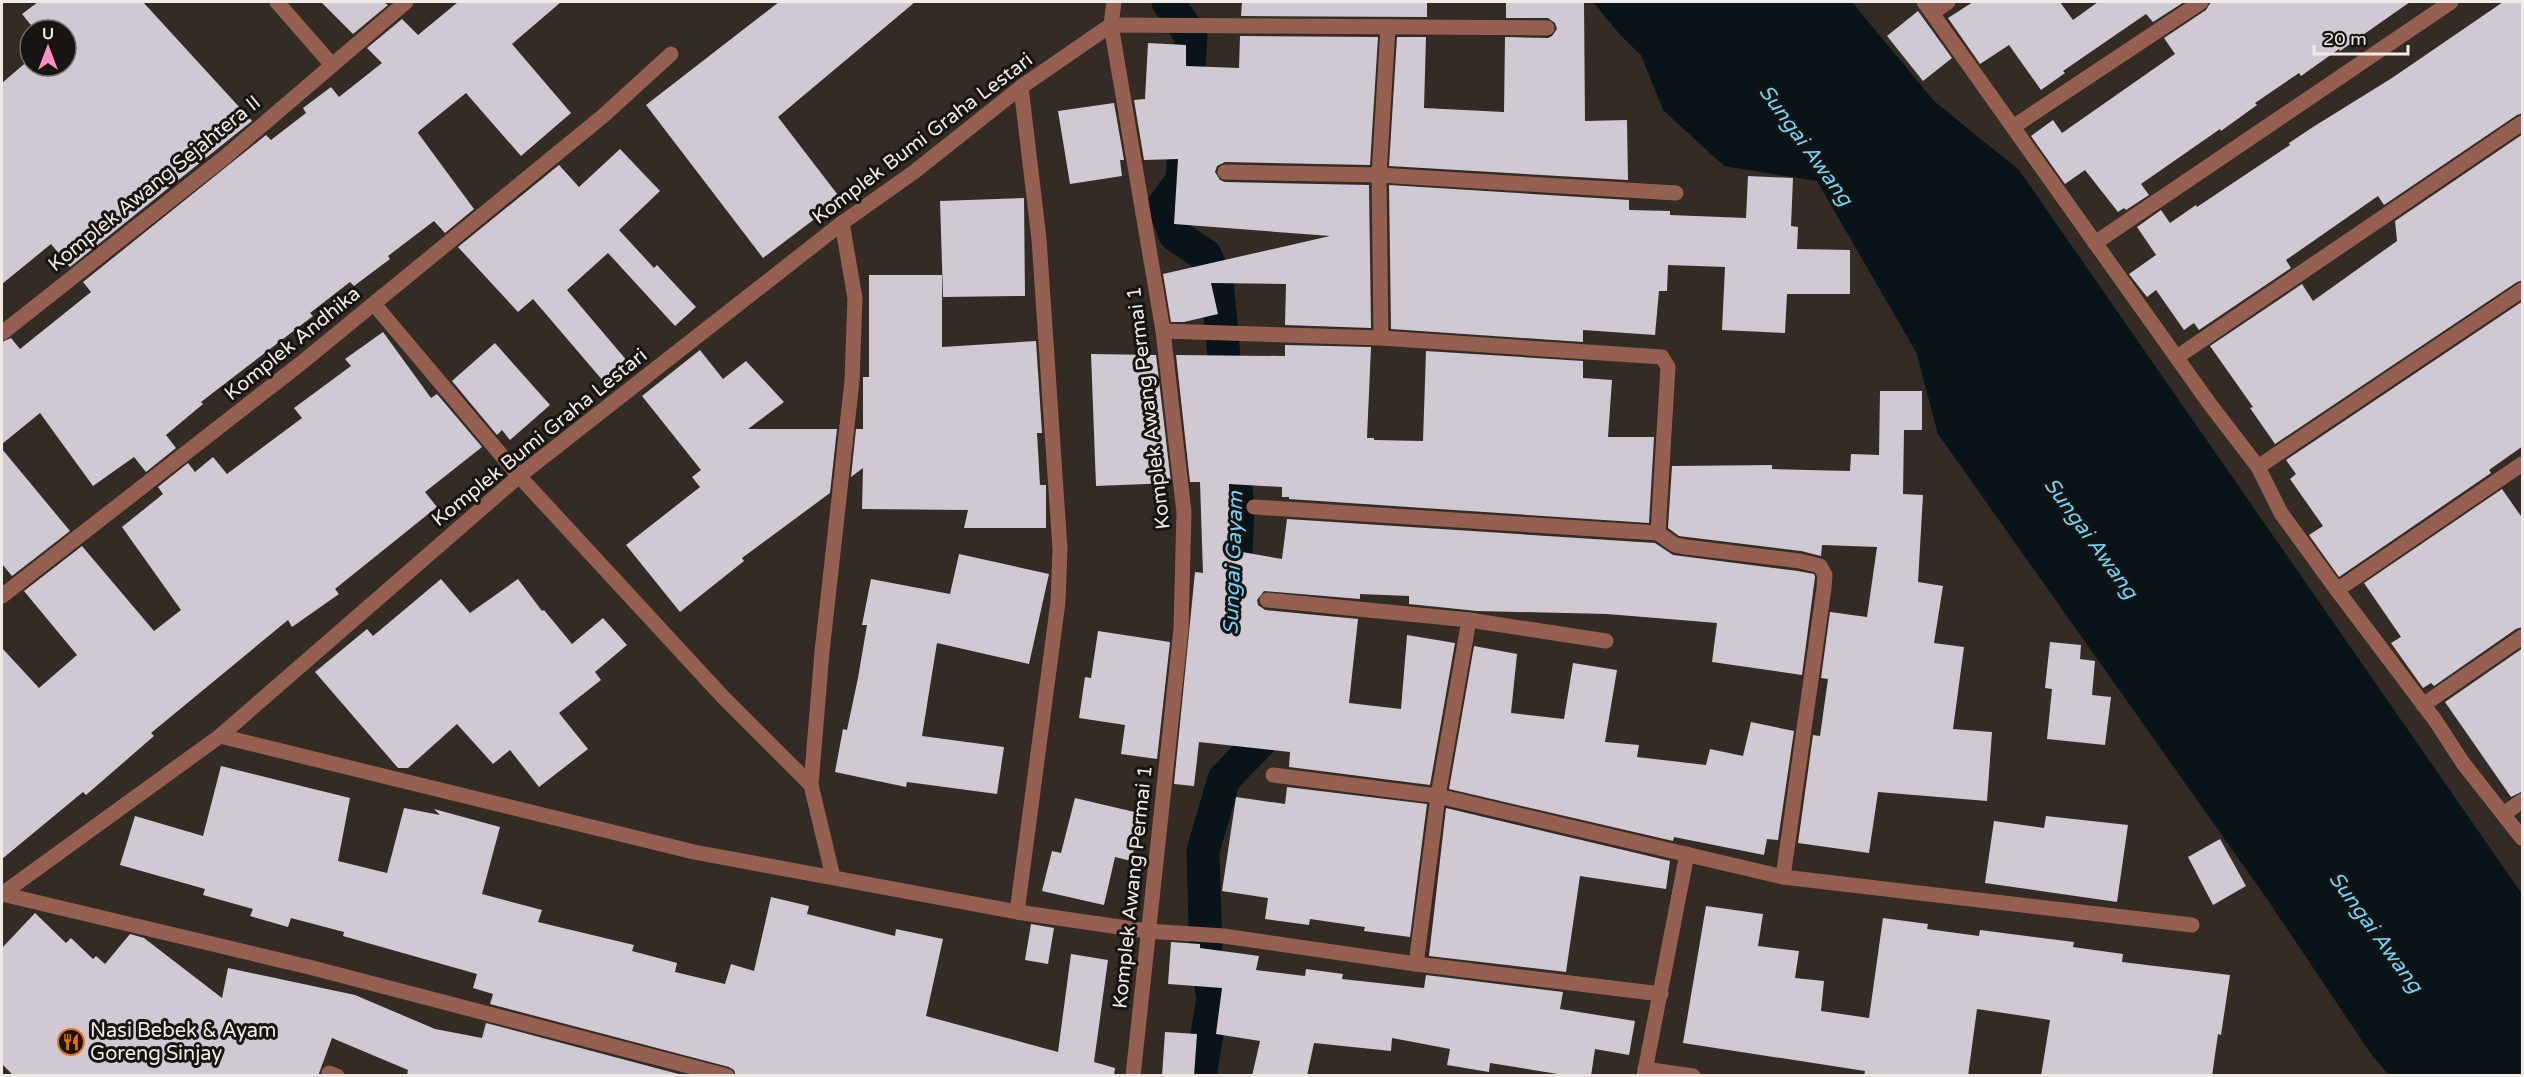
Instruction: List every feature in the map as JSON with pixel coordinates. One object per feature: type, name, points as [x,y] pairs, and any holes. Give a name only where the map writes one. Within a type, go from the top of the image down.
[{"type":"street","points":[[277,2],[332,65]]},
{"type":"street","name":"Komplek Awang Sejahtera II","points":[[2,333],[225,157],[406,2]]},
{"type":"street","name":"Komplek Awang Permai 1","points":[[1114,2],[1111,25],[1163,331],[1184,512],[1181,629],[1133,1076]]},
{"type":"street","points":[[1948,2],[1928,7],[2095,243],[2258,467],[2281,513],[2463,763],[2523,838]]},
{"type":"street","points":[[2013,127],[2201,2]]},
{"type":"street","points":[[2095,243],[2451,2]]},
{"type":"street","points":[[1111,25],[1547,28]]},
{"type":"street","name":"Komplek Bumi Graha Lestari","points":[[2,894],[220,736],[519,476],[842,223],[914,172],[1022,87],[1111,25]]},
{"type":"street","points":[[1381,338],[1379,175],[1388,27]]},
{"type":"street","name":"Komplek Andhika","points":[[2,596],[300,364],[603,116],[671,54]]},
{"type":"street","points":[[1017,912],[1058,602],[1060,549],[1039,239],[1022,87]]},
{"type":"street","points":[[2177,357],[2523,123]]},
{"type":"street","points":[[1225,172],[1379,175],[1676,193]]},
{"type":"street","points":[[832,877],[811,784],[822,652],[852,381],[855,298],[842,223]]},
{"type":"street","points":[[2258,467],[2523,290]]},
{"type":"street","points":[[374,304],[519,476],[716,688],[811,784]]},
{"type":"street","points":[[1163,331],[1381,338],[1662,357],[1668,367],[1658,533]]},
{"type":"street","points":[[2337,590],[2523,464]]},
{"type":"street","points":[[1254,507],[1658,533],[1675,544],[1686,547],[1800,561],[1820,566],[1825,575],[1783,877]]},
{"type":"street","points":[[1267,600],[1469,620],[1606,641]]},
{"type":"street","points":[[1416,964],[1438,796],[1469,620]]},
{"type":"street","points":[[2423,705],[2523,637]]},
{"type":"street","points":[[220,736],[694,852],[1017,912],[1147,930],[1224,936],[1416,964],[1660,994]]},
{"type":"street","points":[[1273,775],[1438,796],[1783,877],[2193,925]]},
{"type":"street","points":[[2505,813],[2523,801]]},
{"type":"street","points":[[1687,854],[1644,1072],[1693,1076]]},
{"type":"street","points":[[2,894],[309,967],[727,1076]]},
{"type":"water","name":"Sungai Awang","points":[[1593,2],[1852,2],[1934,101],[2019,170],[2522,894],[2522,1075],[2389,1075],[2371,1054],[2265,896],[1938,434],[1916,352],[1817,181],[1724,166],[1663,110],[1641,55],[1621,36]]},
{"type":"building","points":[[38,2],[143,2],[252,121],[70,267],[51,244],[2,284],[2,83],[18,69],[18,78],[78,78],[78,18],[25,18],[22,14]]},
{"type":"building","points":[[321,2],[384,2],[388,5],[353,34]]},
{"type":"building","points":[[458,2],[561,2],[512,44],[571,113],[521,156],[466,93],[419,131],[418,133],[474,209],[445,233],[434,221],[388,256],[390,259],[354,286],[350,282],[310,313],[313,316],[201,402],[203,404],[166,435],[176,448],[146,472],[134,457],[93,486],[40,413],[2,444],[2,342],[11,338],[20,349],[91,292],[83,282],[266,135],[271,140],[306,113],[303,108],[331,87],[339,97],[382,63],[367,48],[402,19],[418,35]]},
{"type":"building","points":[[779,2],[915,2],[778,117],[841,199],[763,258],[646,105]]},
{"type":"building","points":[[1242,2],[1427,2],[1427,17],[1241,16]]},
{"type":"building","points":[[1506,2],[1584,2],[1585,121],[1627,120],[1628,180],[1389,166],[1397,37],[1426,37],[1424,108],[1504,112],[1505,37],[1548,38],[1557,29],[1555,23],[1548,18],[1506,18]]},
{"type":"building","points":[[1973,2],[2060,2],[2073,20],[2098,2],[2184,2],[2153,22],[2146,14],[2063,71],[2065,73],[2041,90],[2009,45],[1980,64],[1948,18]]},
{"type":"building","points":[[2211,2],[2410,2],[2301,76],[2299,73],[2255,103],[2257,105],[2221,131],[2220,129],[2141,184],[2149,195],[2126,210],[2124,208],[2118,212],[2085,170],[2065,184],[2031,136],[2053,120],[2062,133],[2175,54],[2164,38],[2206,10]]},
{"type":"building","points":[[2503,2],[2523,2],[2523,113],[2384,205],[2378,196],[2286,260],[2291,268],[2199,330],[2194,323],[2184,330],[2156,290],[2147,297],[2129,274],[2156,255],[2137,227],[2161,210],[2170,223],[2196,205],[2197,207],[2290,145],[2289,143],[2392,78]]},
{"type":"building","points":[[1918,11],[1952,58],[1923,81],[1887,36]]},
{"type":"building","points":[[1240,36],[1378,37],[1370,165],[1225,162],[1217,166],[1215,172],[1220,180],[1225,182],[1369,185],[1371,328],[1285,325],[1286,284],[1211,283],[1218,314],[1184,322],[1171,322],[1163,274],[1330,236],[1174,224],[1178,159],[1144,160],[1134,100],[1145,99],[1148,43],[1186,45],[1186,66],[1239,68]]},
{"type":"building","points":[[1114,103],[1124,160],[1120,160],[1122,176],[1070,184],[1058,111]]},
{"type":"building","points":[[2523,134],[2523,280],[2275,444],[2250,408],[2253,407],[2210,346],[2302,284],[2313,301],[2397,241],[2395,221]]},
{"type":"building","points":[[620,149],[660,191],[619,230],[654,268],[657,265],[696,307],[675,326],[608,253],[567,290],[628,362],[604,382],[533,299],[518,312],[458,247],[559,165],[579,187]]},
{"type":"building","points":[[1748,176],[1793,178],[1791,226],[1798,227],[1797,249],[1850,250],[1850,294],[1787,294],[1785,333],[1722,330],[1725,267],[1668,265],[1667,291],[1659,291],[1655,335],[1583,330],[1583,342],[1391,329],[1389,185],[1629,200],[1629,210],[1670,211],[1670,215],[1746,218]]},
{"type":"building","points":[[1024,198],[1025,296],[943,297],[940,201]]},
{"type":"building","points":[[869,275],[942,275],[942,347],[1036,341],[1042,433],[1037,433],[1040,485],[1046,485],[1046,528],[964,528],[968,510],[862,509],[863,468],[851,477],[856,429],[863,429],[863,377],[869,377]]},
{"type":"building","points":[[2523,301],[2523,446],[2489,470],[2491,473],[2339,577],[2309,535],[2323,526],[2290,479],[2296,474],[2286,460]]},
{"type":"building","points":[[383,332],[431,398],[437,394],[482,447],[425,492],[437,507],[335,589],[339,594],[292,627],[288,620],[151,733],[154,736],[86,795],[83,792],[2,859],[2,648],[39,688],[77,655],[24,591],[82,546],[154,631],[181,610],[122,527],[163,494],[158,487],[188,463],[195,472],[213,457],[227,474],[302,418],[294,408],[351,366],[345,359]]},
{"type":"building","points":[[495,343],[550,405],[510,440],[502,430],[497,435],[452,381]]},
{"type":"building","points":[[1285,345],[1371,347],[1367,438],[1374,438],[1374,440],[1423,441],[1426,351],[1583,361],[1583,378],[1612,380],[1608,437],[1654,437],[1649,523],[1289,499],[1289,497],[1282,497],[1282,487],[1229,484],[1231,550],[1282,559],[1287,519],[1655,543],[1673,555],[1814,574],[1802,675],[1712,662],[1717,623],[1607,614],[1477,611],[1409,604],[1409,596],[1360,594],[1360,599],[1264,591],[1257,600],[1258,605],[1265,610],[1358,619],[1349,703],[1401,709],[1407,635],[1455,643],[1430,785],[1289,767],[1290,752],[1199,742],[1194,786],[1174,784],[1195,572],[1203,573],[1200,482],[1190,482],[1176,355],[1285,356]]},
{"type":"building","points":[[700,350],[723,379],[746,361],[784,402],[748,429],[837,429],[830,493],[742,558],[744,561],[680,612],[626,545],[700,487],[692,477],[701,470],[642,396]]},
{"type":"building","points":[[1091,354],[1156,355],[1171,483],[1096,486]]},
{"type":"building","points":[[1880,391],[1922,391],[1922,430],[1904,430],[1903,494],[1923,495],[1918,582],[1943,586],[1934,643],[1964,647],[1953,729],[1992,732],[1987,801],[1878,792],[1869,853],[1798,843],[1813,735],[1820,736],[1828,679],[1821,678],[1830,612],[1867,617],[1877,547],[1822,545],[1821,556],[1801,551],[1679,536],[1668,528],[1672,466],[1772,465],[1772,469],[1850,471],[1851,454],[1879,455]]},
{"type":"building","points":[[2,449],[70,531],[12,576],[2,564]]},
{"type":"building","points":[[2502,489],[2523,519],[2523,627],[2516,629],[2434,686],[2431,683],[2423,688],[2391,643],[2401,637],[2364,583]]},
{"type":"building","points":[[959,554],[1049,574],[1029,664],[937,643],[922,736],[1004,747],[997,794],[907,782],[906,787],[835,772],[843,729],[847,730],[858,678],[867,625],[862,625],[871,579],[950,594]]},
{"type":"building","points":[[441,579],[470,613],[518,579],[542,611],[544,610],[572,644],[603,618],[627,645],[595,672],[601,680],[559,713],[588,749],[539,787],[510,750],[493,764],[457,724],[408,768],[398,768],[315,672],[367,629],[373,636]]},
{"type":"building","points":[[1098,631],[1170,642],[1157,759],[1121,754],[1125,725],[1079,718],[1085,677],[1091,678]]},
{"type":"building","points":[[2050,642],[2081,645],[2080,659],[2095,661],[2092,695],[2111,697],[2105,745],[2047,739],[2052,689],[2045,688]]},
{"type":"building","points":[[1474,646],[1517,654],[1511,713],[1564,719],[1573,663],[1617,670],[1605,742],[1639,745],[1637,757],[1706,765],[1710,749],[1743,756],[1751,722],[1794,731],[1778,840],[1767,839],[1764,855],[1674,837],[1673,841],[1449,789]]},
{"type":"building","points":[[2523,648],[2523,791],[2511,797],[2445,702]]},
{"type":"building","points":[[221,766],[350,798],[338,861],[387,873],[404,808],[440,815],[434,809],[500,827],[482,894],[542,910],[538,922],[634,945],[632,951],[677,963],[675,972],[725,984],[731,964],[754,971],[771,897],[809,906],[807,914],[895,936],[896,929],[943,939],[926,1016],[1058,1052],[1071,954],[1108,960],[1094,1062],[1115,1068],[1114,1076],[736,1076],[734,1070],[729,1067],[490,1004],[493,994],[473,988],[477,974],[343,936],[344,932],[291,918],[288,927],[250,916],[253,909],[203,895],[205,889],[120,865],[135,816],[203,836]]},
{"type":"building","points":[[1287,787],[1427,804],[1410,937],[1364,931],[1365,927],[1310,919],[1309,925],[1265,919],[1268,898],[1222,891],[1236,797],[1285,804]]},
{"type":"building","points":[[1075,798],[1143,814],[1131,861],[1115,857],[1104,905],[1042,891],[1052,851],[1061,853]]},
{"type":"building","points":[[1446,808],[1670,861],[1666,889],[1580,876],[1566,972],[1429,956]]},
{"type":"building","points":[[2046,816],[2128,825],[2117,902],[1985,883],[1994,821],[2044,828]]},
{"type":"building","points":[[2220,839],[2246,886],[2213,905],[2188,857]]},
{"type":"building","points":[[1706,906],[1763,914],[1758,946],[1799,951],[1795,978],[1824,981],[1821,1011],[1869,1018],[1883,918],[1928,924],[1927,929],[1979,936],[1980,930],[2074,942],[2073,947],[2123,954],[2122,962],[2230,975],[2212,1076],[2041,1076],[2050,1020],[1977,1009],[1968,1076],[1864,1076],[1865,1071],[1683,1043]]},
{"type":"building","points":[[35,913],[66,943],[71,938],[93,959],[96,956],[105,964],[130,934],[144,938],[222,998],[228,968],[355,995],[435,1029],[482,1038],[486,1023],[686,1076],[407,1076],[408,1070],[332,1038],[318,1076],[14,1076],[2,1064],[2,948]]},
{"type":"building","points":[[1031,924],[1054,928],[1048,964],[1025,960]]},
{"type":"building","points":[[1171,942],[1200,944],[1200,948],[1259,956],[1256,970],[1305,976],[1306,969],[1343,974],[1342,979],[1424,988],[1426,975],[1563,992],[1560,1009],[1635,1021],[1629,1055],[1595,1049],[1591,1076],[1570,1076],[1490,1063],[1489,1072],[1447,1065],[1450,1049],[1392,1038],[1391,1051],[1314,1043],[1307,1076],[1252,1076],[1260,1041],[1216,1034],[1222,988],[1168,984]]},
{"type":"building","points":[[1165,1032],[1197,1034],[1194,1076],[1162,1076]]},
{"type":"waterway","name":"Sungai Gayam","points":[[1168,2],[1191,36],[1182,180],[1164,205],[1175,235],[1205,255],[1217,281],[1238,509],[1234,595]]},
{"type":"waterway","name":"Sungai Gayam","points":[[1200,1076],[1213,998],[1206,956],[1203,851],[1224,779],[1279,722],[1279,715]]},
{"type":"place","name":"Nasi Bebek & Ayam Goreng Sinjay","points":[[71,1042]]}]
